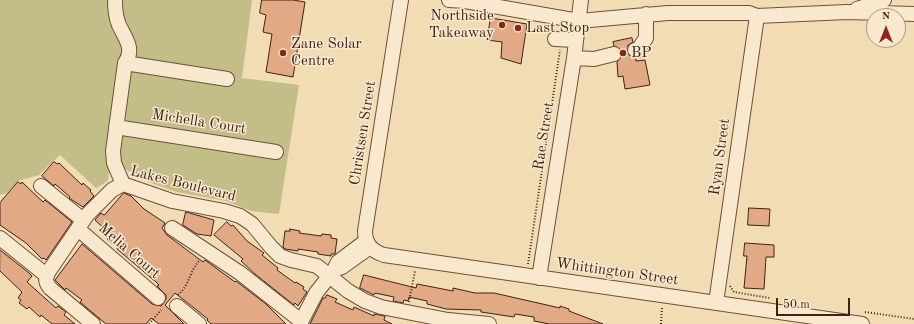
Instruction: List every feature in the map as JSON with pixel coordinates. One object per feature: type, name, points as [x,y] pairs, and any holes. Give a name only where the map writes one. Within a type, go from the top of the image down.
[{"type":"street","points":[[115,0],[119,25],[118,40],[125,63],[113,157],[123,184]]},
{"type":"street","name":"Christsen Street","points":[[368,244],[365,231],[401,0]]},
{"type":"street","points":[[449,0],[579,22],[646,14],[749,13],[757,16],[848,12],[914,14]]},
{"type":"street","name":"Rae Street","points":[[539,278],[574,58],[581,0]]},
{"type":"street","points":[[848,12],[884,0]]},
{"type":"street","points":[[635,50],[638,50],[646,38],[646,14]]},
{"type":"street","name":"Ryan Street","points":[[716,303],[757,16]]},
{"type":"street","points":[[556,39],[576,40]]},
{"type":"street","points":[[574,58],[594,59],[614,54]]},
{"type":"street","points":[[125,63],[227,79]]},
{"type":"street","name":"Michella Court","points":[[116,127],[276,152]]},
{"type":"street","name":"Lakes Boulevard","points":[[46,275],[91,210],[112,190],[123,184],[172,201],[224,210],[240,216],[252,224],[270,247],[280,256],[317,266],[332,273],[348,291],[365,301],[407,312],[448,320],[489,324]]},
{"type":"street","name":"Melia Court","points":[[41,186],[81,225],[167,303],[199,324]]},
{"type":"street","points":[[172,228],[240,273],[301,322],[310,303],[332,273],[342,267],[368,244]]},
{"type":"street","points":[[0,238],[46,275],[46,283],[50,288],[93,324]]},
{"type":"street","name":"Whittington Street","points":[[368,244],[384,255],[716,303],[861,318]]},
{"type":"path","points":[[528,265],[560,46],[556,39]]},
{"type":"path","points":[[149,324],[167,303],[186,287],[195,266],[207,251]]},
{"type":"path","points":[[407,312],[415,270]]},
{"type":"path","points":[[729,286],[734,292],[773,298]]},
{"type":"path","points":[[661,324],[664,296]]},
{"type":"path","points":[[861,318],[914,319]]},
{"type":"shaded area","points":[[0,0],[252,0],[242,78],[299,85],[279,214],[251,211],[226,201],[177,192],[154,184],[125,169],[109,170],[108,181],[96,188],[60,155],[39,175],[18,181],[7,193],[0,195]]},
{"type":"building","name":"Zane Solar Centre","points":[[262,0],[293,0],[305,2],[293,77],[266,72],[272,34],[263,32],[266,15],[260,13]]},
{"type":"building","points":[[491,18],[527,24],[521,64],[501,58],[502,42],[487,40]]},
{"type":"building","points":[[632,38],[633,42],[627,46],[627,54],[636,58],[636,61],[645,60],[650,85],[625,89],[623,76],[618,77],[617,62],[622,57],[622,52],[620,48],[614,46],[613,42]]},
{"type":"building","points":[[54,162],[59,163],[82,185],[83,183],[91,190],[90,191],[94,196],[83,207],[69,198],[70,197],[55,184],[54,186],[42,176]]},
{"type":"building","points":[[18,182],[21,184],[22,182],[43,202],[45,200],[72,222],[46,260],[44,258],[42,259],[26,243],[0,225],[0,203]]},
{"type":"building","points":[[124,193],[131,196],[144,209],[165,223],[162,228],[167,235],[203,262],[205,260],[235,282],[236,281],[266,304],[286,324],[211,324],[207,320],[208,319],[175,293],[165,305],[184,324],[159,324],[151,318],[146,324],[106,324],[80,302],[82,300],[66,288],[65,290],[55,280],[82,244],[152,304],[161,306],[166,299],[166,295],[157,286],[159,285],[117,249],[118,247],[107,239],[110,234],[95,220],[101,213],[104,215]]},
{"type":"building","points":[[749,208],[770,209],[769,226],[748,225]]},
{"type":"building","points":[[186,212],[214,220],[211,236],[197,234],[183,225]]},
{"type":"building","points":[[227,222],[231,226],[233,225],[247,241],[264,253],[262,255],[278,268],[277,270],[295,283],[296,282],[304,287],[303,289],[307,292],[298,306],[295,303],[294,305],[255,274],[241,261],[243,259],[214,235]]},
{"type":"building","points":[[290,229],[300,231],[299,233],[321,236],[322,234],[331,235],[331,238],[337,239],[335,254],[331,254],[331,256],[318,254],[318,252],[285,249],[283,247],[285,231],[290,231]]},
{"type":"building","points":[[745,243],[774,245],[774,257],[766,257],[764,289],[744,288],[747,256],[744,256]]},
{"type":"building","points":[[0,250],[29,273],[32,276],[27,282],[56,308],[58,306],[66,312],[64,315],[75,324],[52,324],[41,315],[40,317],[29,307],[27,309],[19,303],[21,300],[18,298],[22,292],[0,271]]},
{"type":"building","points":[[364,275],[416,288],[417,284],[453,291],[453,288],[475,293],[494,293],[560,308],[560,306],[603,324],[549,324],[534,321],[534,317],[515,314],[514,317],[481,312],[481,310],[446,309],[427,304],[427,301],[409,297],[408,301],[404,300],[403,303],[393,301],[394,297],[375,293],[374,295],[360,288]]},
{"type":"building","points":[[327,295],[337,299],[335,302],[353,310],[354,307],[374,316],[374,314],[385,316],[384,320],[392,324],[310,324],[323,298]]},
{"type":"tunnel","points":[[614,54],[635,50]]},
{"type":"place","name":"Northside Takeaway","points":[[502,25]]},
{"type":"place","name":"Last Stop","points":[[518,28]]},
{"type":"place","name":"Zane Solar Centre","points":[[283,53]]},
{"type":"place","name":"BP","points":[[623,53]]}]
